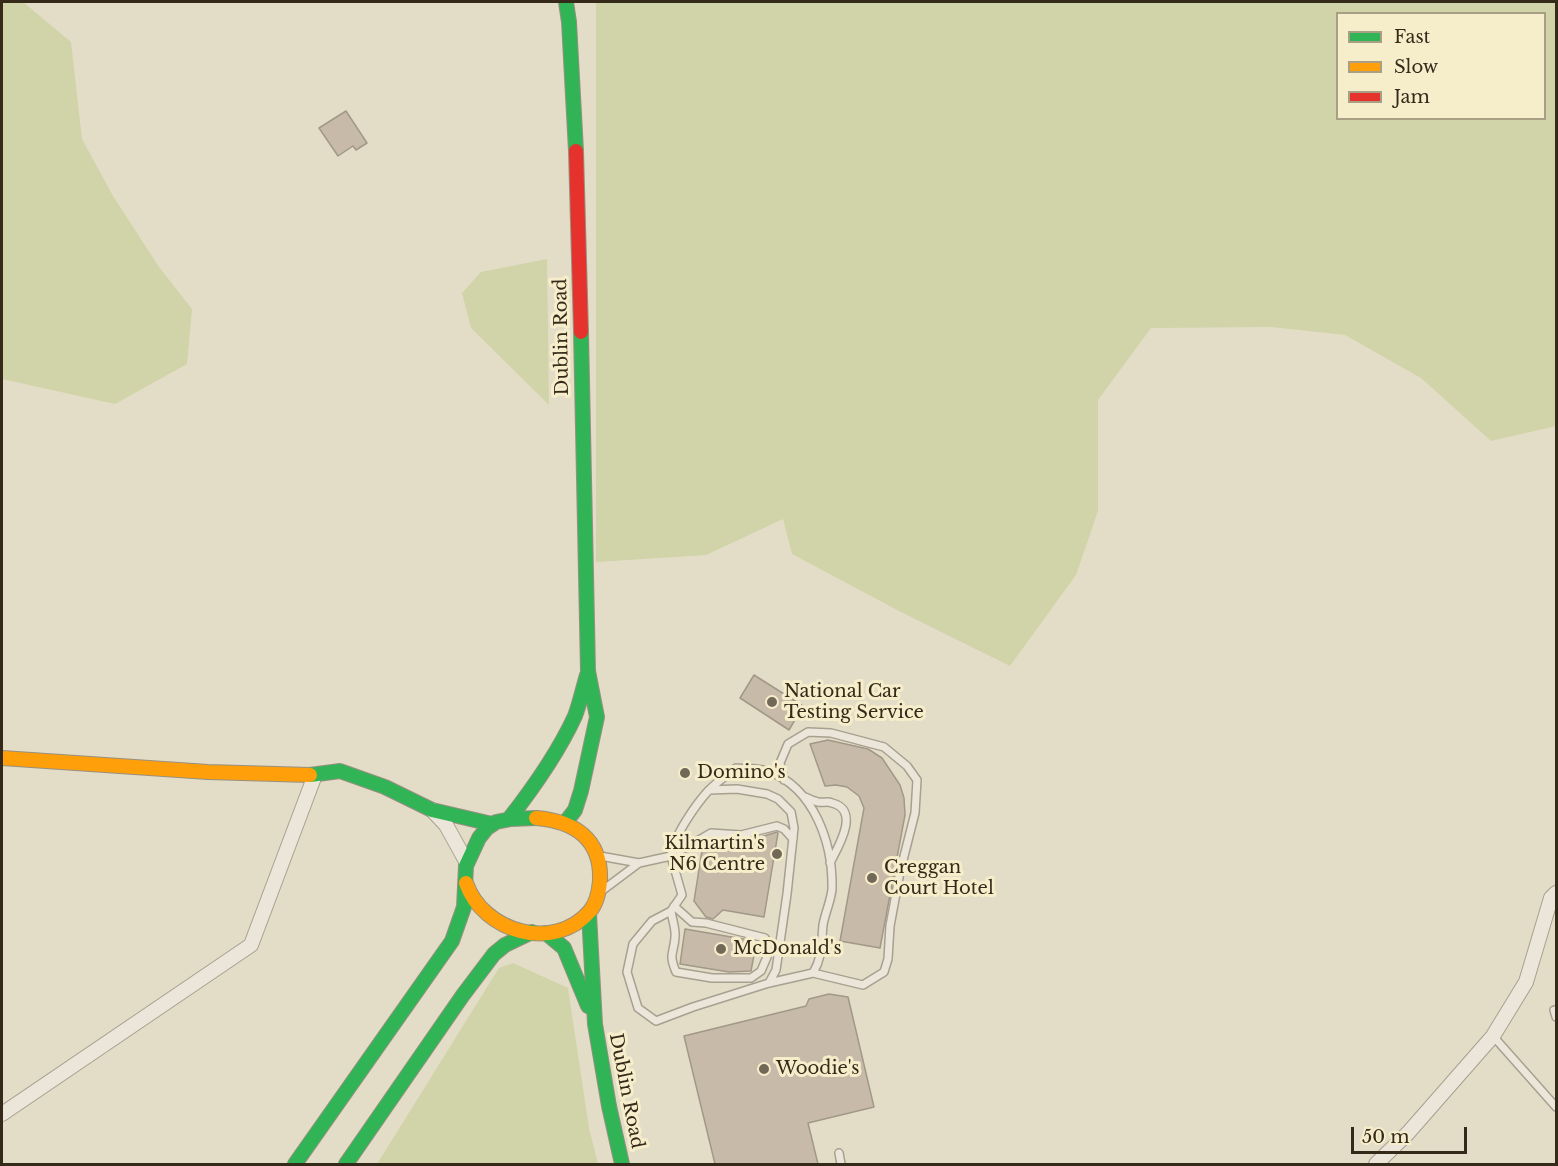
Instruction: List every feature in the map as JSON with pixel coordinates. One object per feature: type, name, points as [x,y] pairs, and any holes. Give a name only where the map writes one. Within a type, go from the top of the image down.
[{"type":"main road","name":"Dublin Road","points":[[566,2],[578,193],[588,671],[597,717],[581,791],[575,810],[566,823]]},
{"type":"main road","name":"Dublin Road","points":[[509,819],[539,781],[566,732],[575,715],[588,671]]},
{"type":"main road","points":[[2,758],[208,772],[315,775],[340,771],[385,787],[432,810],[492,824],[509,819],[532,818],[566,823],[584,835],[597,855],[600,871],[597,900],[589,914],[576,924],[546,933],[511,929],[495,922],[473,901],[466,883]]},
{"type":"main road","points":[[295,1164],[452,941],[460,926],[467,862],[474,845],[492,824]]},
{"type":"main road","name":"Dublin Road","points":[[589,914],[595,1024],[622,1164]]},
{"type":"main road","points":[[346,1164],[494,954],[505,945],[532,932]]},
{"type":"main road","name":"Dublin Road","points":[[546,933],[564,948],[595,1024]]},
{"type":"street","points":[[2,1114],[251,945],[315,775]]},
{"type":"street","points":[[432,810],[446,825],[467,862]]},
{"type":"street","points":[[1376,1164],[1408,1133],[1493,1036],[1526,982],[1551,898],[1557,893]]},
{"type":"lane","points":[[784,780],[780,764],[788,744],[808,732],[831,733],[884,747],[907,766],[917,780],[915,813],[900,872],[890,926],[888,959],[884,972],[863,985],[813,974],[769,984],[656,1021],[639,1008],[627,972],[633,944],[652,921],[672,908],[682,895],[671,856],[672,847],[686,822],[709,790],[736,768],[767,770],[784,780],[793,785],[811,806],[825,834],[832,891],[824,923],[821,960],[813,974]]},
{"type":"lane","points":[[709,790],[737,789],[767,794],[778,799],[790,812],[794,828],[793,839],[776,970],[769,984]]},
{"type":"lane","points":[[803,796],[819,802],[833,803],[843,809],[847,819],[830,863]]},
{"type":"lane","points":[[597,855],[639,863],[671,856],[711,833],[741,835],[777,826],[784,829],[793,839]]},
{"type":"lane","points":[[598,895],[639,863]]},
{"type":"lane","points":[[672,908],[692,922],[706,923],[765,938],[768,944],[767,957],[761,971],[751,978],[712,978],[676,972],[671,951],[675,936],[672,908]]},
{"type":"lane","points":[[1493,1036],[1557,1107]]},
{"type":"lane","points":[[839,1153],[841,1164]]},
{"type":"green space","points":[[2,2],[23,2],[71,42],[82,139],[113,196],[159,267],[192,309],[187,364],[115,404],[2,379]]},
{"type":"green space","points":[[596,2],[1556,2],[1556,426],[1491,441],[1421,378],[1345,335],[1271,327],[1151,328],[1098,400],[1098,511],[1076,575],[1010,666],[899,611],[792,554],[783,519],[706,555],[596,562]]},
{"type":"green space","points":[[547,259],[549,405],[471,328],[462,293],[481,272]]},
{"type":"green space","points":[[513,963],[568,988],[589,1128],[598,1164],[377,1164],[499,968]]},
{"type":"building","points":[[346,111],[367,143],[356,150],[353,146],[338,156],[319,128]]},
{"type":"building","name":"National Car Testing Service","points":[[754,675],[803,706],[789,730],[740,698]]},
{"type":"building","name":"Creggan Court Hotel","points":[[828,740],[868,749],[882,758],[900,785],[904,798],[905,815],[880,948],[840,941],[864,808],[859,796],[847,787],[825,786],[810,744]]},
{"type":"building","points":[[777,832],[764,917],[723,910],[713,919],[706,917],[694,901],[703,844],[712,839],[736,840],[738,844]]},
{"type":"building","name":"McDonald's","points":[[685,929],[760,944],[759,956],[754,955],[751,971],[729,972],[680,964]]},
{"type":"building","points":[[829,994],[848,997],[874,1107],[808,1123],[818,1164],[715,1164],[684,1036],[806,1006],[809,999]]},
{"type":"traffic: fast","points":[[566,2],[576,151]]},
{"type":"traffic: fast","points":[[565,823],[575,810],[581,791],[597,717],[588,671],[581,332]]},
{"type":"traffic: fast","points":[[509,819],[561,743],[575,716],[587,675]]},
{"type":"traffic: fast","points":[[310,775],[340,771],[385,787],[432,810],[492,824]]},
{"type":"traffic: fast","points":[[295,1164],[452,941],[464,907],[466,866],[479,838],[496,822],[536,818]]},
{"type":"traffic: fast","points":[[589,914],[595,1024],[622,1164]]},
{"type":"traffic: fast","points":[[346,1164],[494,954],[505,945],[532,932]]},
{"type":"traffic: fast","points":[[546,933],[564,948],[588,1006]]},
{"type":"traffic: slow","points":[[2,758],[208,772],[310,775]]},
{"type":"traffic: slow","points":[[466,883],[475,900],[487,914],[521,931],[539,934],[558,931],[575,924],[590,911],[597,897],[600,881],[599,866],[591,843],[573,828],[562,823],[536,818]]},
{"type":"traffic: jam","points":[[576,151],[581,332]]},
{"type":"place","name":"National Car Testing Service","points":[[772,702]]},
{"type":"place","name":"Domino's","points":[[685,773]]},
{"type":"place","name":"Kilmartin's N6 Centre","points":[[777,854]]},
{"type":"place","name":"Creggan Court Hotel","points":[[872,878]]},
{"type":"place","name":"McDonald's","points":[[721,949]]},
{"type":"place","name":"Woodie's","points":[[764,1069]]}]
